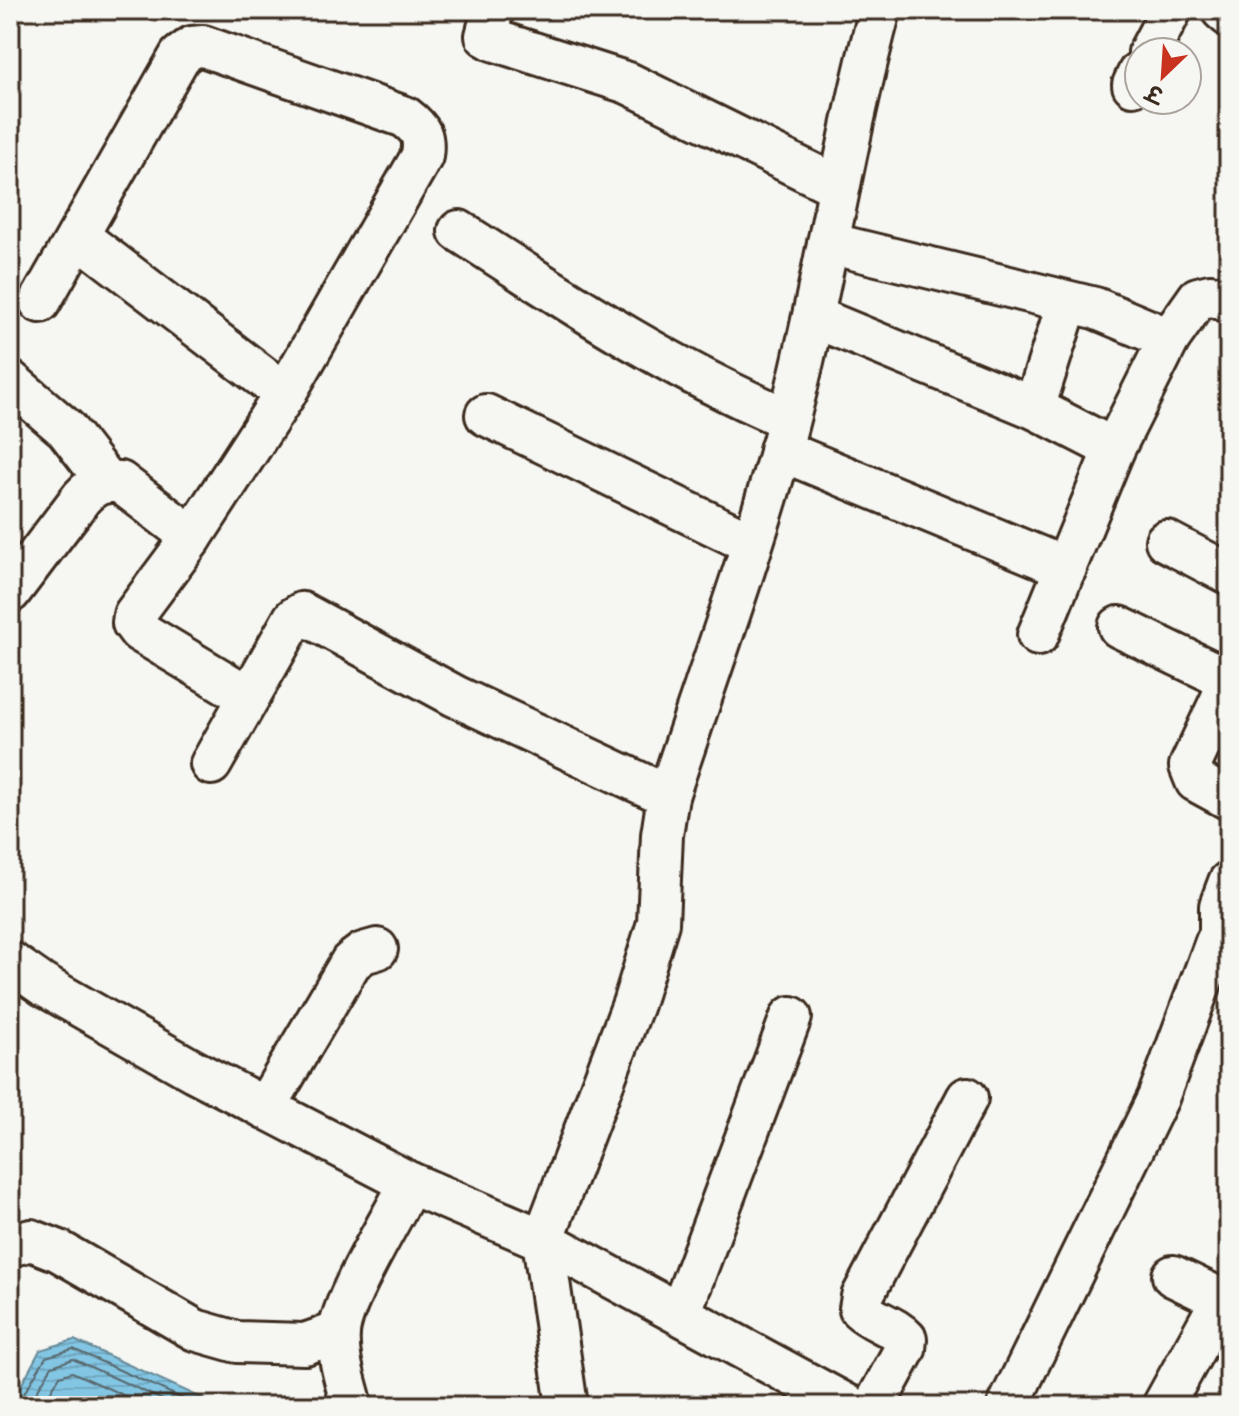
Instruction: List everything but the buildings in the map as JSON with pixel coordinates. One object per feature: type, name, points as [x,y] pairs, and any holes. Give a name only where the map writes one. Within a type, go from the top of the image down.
[{"type":"street","points":[[493,10],[486,36],[493,40],[628,83],[839,187]]},
{"type":"street","points":[[567,1406],[543,1240],[633,1004],[658,923],[662,835],[668,796],[784,435],[814,317],[859,88],[880,10]]},
{"type":"street","points":[[1158,36],[1171,10]]},
{"type":"street","points":[[1222,10],[1229,16]]},
{"type":"street","points":[[40,302],[180,56],[192,47],[203,46],[405,117],[419,128],[425,139],[422,156],[285,394],[192,537],[134,615],[133,623],[139,631],[249,697]]},
{"type":"street","points":[[459,231],[665,361],[727,394],[784,435],[1066,568]]},
{"type":"street","points":[[78,236],[285,394]]},
{"type":"street","points":[[828,243],[1106,312],[1169,339]]},
{"type":"street","points":[[1038,635],[1114,449],[1169,339],[1198,298],[1210,295],[1229,302]]},
{"type":"street","points":[[1034,408],[1068,302]]},
{"type":"street","points":[[814,317],[1034,408],[1114,449]]},
{"type":"street","points":[[10,381],[66,429],[106,481]]},
{"type":"street","points":[[486,415],[751,543]]},
{"type":"street","points":[[13,583],[82,497],[93,485],[106,481],[120,482],[192,537]]},
{"type":"street","points":[[1166,541],[1229,574]]},
{"type":"street","points":[[211,764],[294,618],[302,613],[455,696],[668,796]]},
{"type":"street","points":[[1119,627],[1229,682],[1190,766],[1196,781],[1229,799]]},
{"type":"street","points":[[1008,1406],[1152,1112],[1225,933],[1220,906],[1229,882]]},
{"type":"street","points":[[265,1108],[351,962],[363,953],[377,949]]},
{"type":"street","points":[[10,962],[125,1032],[265,1108],[410,1183],[543,1240],[849,1406]]},
{"type":"street","points":[[680,1314],[791,1017]]},
{"type":"street","points":[[874,1406],[905,1349],[906,1339],[860,1309],[862,1297],[967,1098]]},
{"type":"street","points":[[352,1406],[341,1364],[339,1332],[348,1304],[410,1183]]},
{"type":"street","points":[[10,1246],[31,1240],[59,1251],[195,1330],[237,1342],[305,1344],[339,1332]]},
{"type":"street","points":[[1163,1406],[1225,1301],[1173,1276]]},
{"type":"water","points":[[74,1340],[204,1399],[211,1406],[10,1406],[40,1350]]}]
